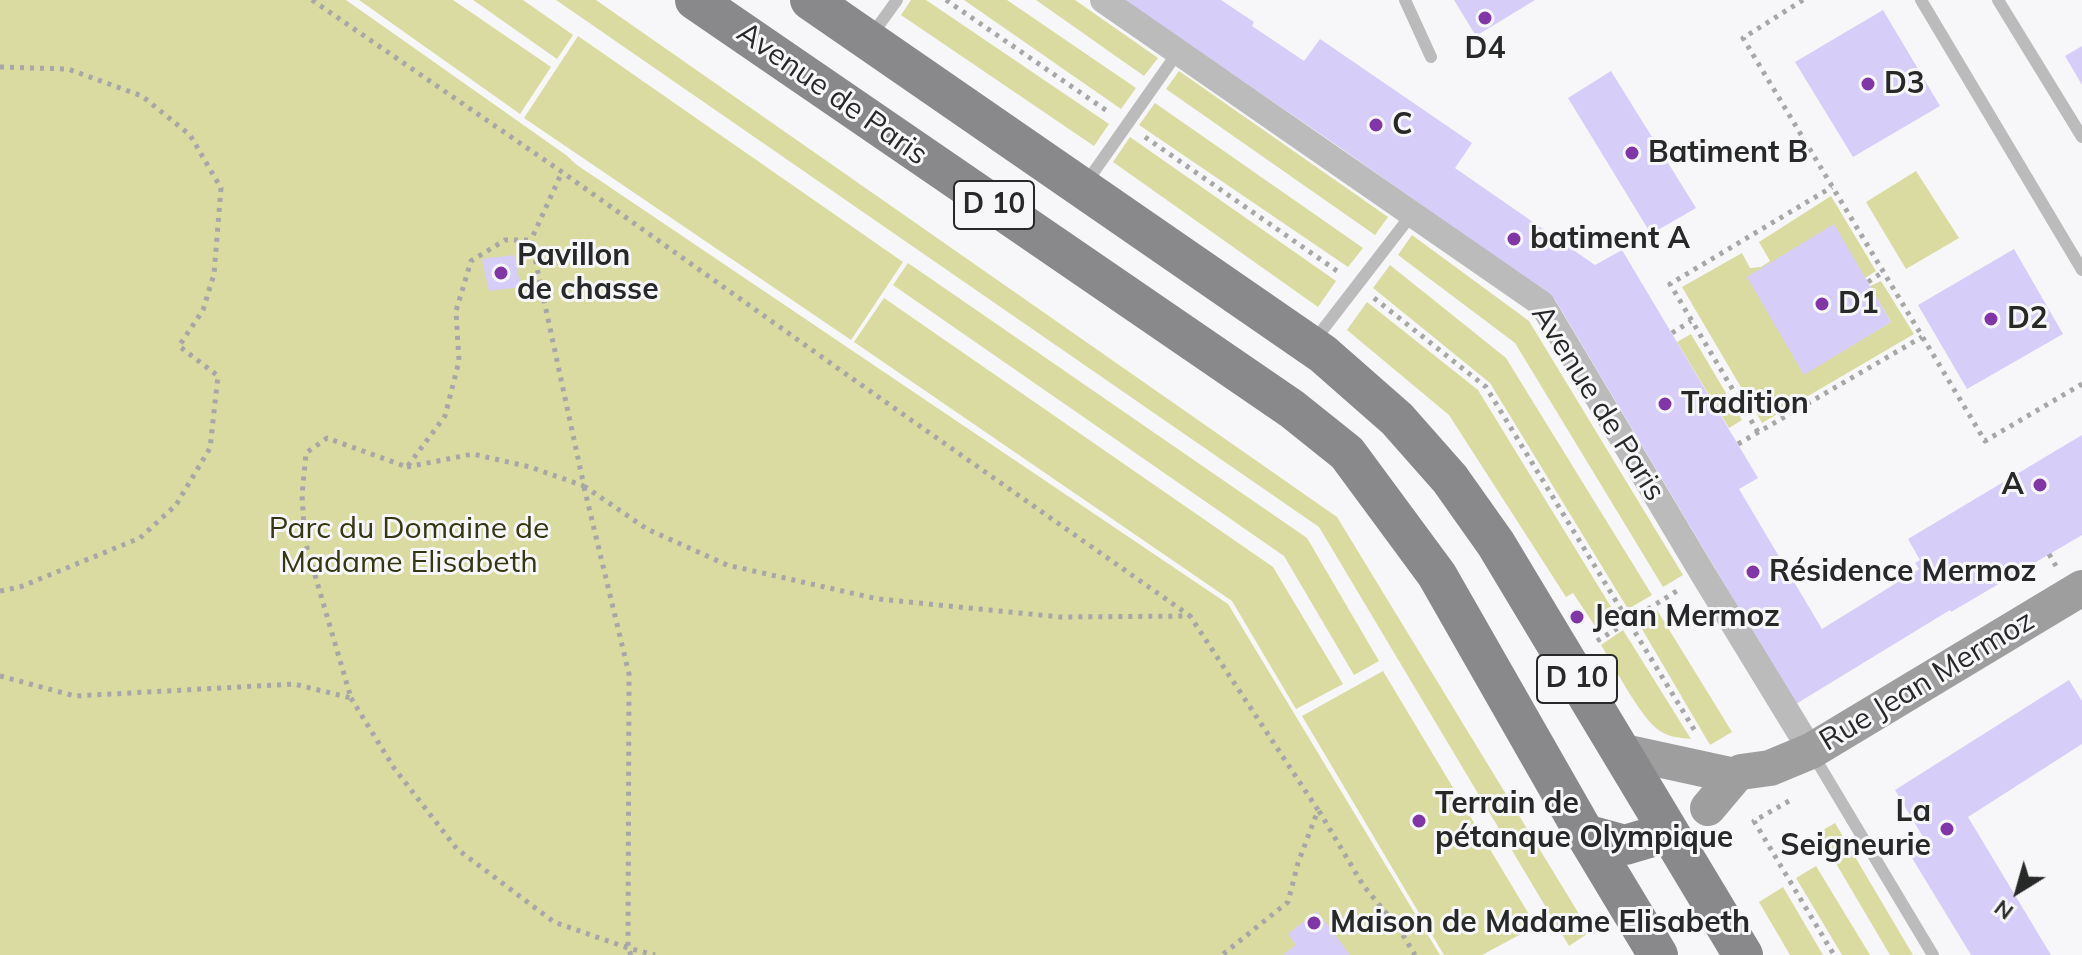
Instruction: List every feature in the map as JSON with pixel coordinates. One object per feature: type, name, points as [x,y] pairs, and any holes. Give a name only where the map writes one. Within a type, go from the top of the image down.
[{"type":"main road","name":"Avenue de Paris","points":[[695,0],[1292,409],[1347,453],[1437,575],[1658,955]]},
{"type":"main road","name":"D 10","points":[[810,0],[1323,354],[1397,419],[1450,479],[1496,544],[1743,955]]},
{"type":"main road","points":[[1585,834],[1625,845],[1669,832]]},
{"type":"main road","points":[[1608,872],[1669,832]]},
{"type":"street","name":"Avenue de Paris","points":[[1103,0],[1542,304],[1811,751]]},
{"type":"street","name":"Rue Jean Mermoz","points":[[1708,808],[1741,772],[1770,768],[1811,751],[2082,588]]},
{"type":"street","name":"Rue Jean Mermoz","points":[[1620,751],[1735,776]]},
{"type":"street","name":"Rue Jean Mermoz","points":[[1669,832],[1708,808],[1746,798],[1770,768]]},
{"type":"lane","points":[[868,40],[897,0]]},
{"type":"lane","points":[[1405,0],[1431,57]]},
{"type":"lane","points":[[1921,0],[2082,270]]},
{"type":"lane","points":[[1998,0],[2082,137]]},
{"type":"lane","points":[[1083,188],[1178,52]]},
{"type":"lane","points":[[1311,346],[1412,214]]},
{"type":"lane","name":"Avenue de Paris","points":[[1811,751],[1933,955]]},
{"type":"path","points":[[312,0],[562,172],[1190,616],[1318,810],[1363,885],[1400,930],[1415,955]]},
{"type":"path","points":[[946,0],[1358,286],[1486,387],[1696,734]]},
{"type":"path","points":[[1803,0],[1743,38],[1985,441],[2082,384]]},
{"type":"path","points":[[0,67],[68,69],[142,96],[190,135],[221,188],[214,274],[203,310],[179,346],[218,376],[210,448],[176,505],[140,538],[20,587],[0,591]]},
{"type":"path","points":[[562,172],[531,240],[584,486],[629,674],[628,948],[631,955]]},
{"type":"path","points":[[1758,432],[1670,284],[1832,187]]},
{"type":"path","points":[[407,467],[445,416],[459,361],[456,311],[471,261],[505,240],[531,240]]},
{"type":"path","points":[[1868,282],[1883,272]]},
{"type":"path","points":[[1672,333],[1691,321]]},
{"type":"path","points":[[1738,444],[1922,337]]},
{"type":"path","points":[[655,955],[554,922],[457,849],[394,768],[351,698],[305,541],[302,495],[306,453],[327,438],[407,467],[473,454],[530,467],[584,486],[647,529],[727,565],[878,599],[1060,617],[1190,616]]},
{"type":"path","points":[[1565,660],[1703,574]]},
{"type":"path","points":[[0,676],[75,696],[294,684],[351,698]]},
{"type":"path","points":[[1789,801],[1754,821],[1834,955]]},
{"type":"path","points":[[1222,955],[1288,902],[1298,863],[1318,810]]},
{"type":"green space","name":"Parc du Domaine de Madame Elisabeth","points":[[0,0],[346,0],[577,165],[1228,604],[1440,955],[0,955]]},
{"type":"green space","points":[[359,0],[453,0],[551,67],[520,114]]},
{"type":"green space","points":[[473,0],[523,0],[573,35],[557,59]]},
{"type":"green space","points":[[556,0],[596,0],[1337,517],[1590,932],[1569,946],[1319,527]]},
{"type":"green space","points":[[911,0],[926,0],[1109,124],[1094,146],[901,15]]},
{"type":"green space","points":[[964,0],[1007,0],[1136,88],[1121,109]]},
{"type":"green space","points":[[1036,0],[1075,0],[1158,58],[1144,76]]},
{"type":"green space","points":[[578,36],[903,262],[851,340],[524,118]]},
{"type":"green space","points":[[1179,71],[1388,217],[1375,235],[1166,89]]},
{"type":"green space","points":[[1155,103],[1363,248],[1348,267],[1139,125]]},
{"type":"green space","points":[[1130,137],[1336,281],[1318,307],[1113,162]]},
{"type":"green space","points":[[1916,171],[1959,238],[1906,269],[1866,202]]},
{"type":"green space","points":[[1831,196],[1876,271],[1865,278],[1804,374],[1891,322],[1870,286],[1881,281],[1914,334],[1762,423],[1682,287],[1742,253],[1750,268],[1761,267],[1770,261],[1759,242]]},
{"type":"green space","points":[[1412,235],[1529,321],[1683,575],[1663,587],[1515,343],[1398,255]]},
{"type":"green space","points":[[908,263],[1307,538],[1379,661],[1354,675],[1284,556],[893,285]]},
{"type":"green space","points":[[1390,265],[1506,358],[1652,595],[1628,609],[1490,383],[1373,288]]},
{"type":"green space","points":[[884,298],[1273,567],[1343,684],[1296,709],[1232,601],[854,342]]},
{"type":"green space","points":[[1367,302],[1478,390],[1616,615],[1595,626],[1573,593],[1566,597],[1449,415],[1347,330]]},
{"type":"green space","points":[[1691,334],[1742,420],[1729,428],[1677,342]]},
{"type":"green space","points":[[1657,610],[1732,732],[1710,745],[1639,624]]},
{"type":"green space","points":[[1623,630],[1691,739],[1660,731],[1628,691],[1601,645]]},
{"type":"green space","name":"Terrain de pétanque Olympique","points":[[1383,671],[1536,926],[1482,955],[1444,955],[1302,716]]},
{"type":"green space","points":[[1835,823],[1913,955],[1890,955],[1818,833]]},
{"type":"green space","points":[[1816,866],[1870,955],[1842,955],[1796,878]]},
{"type":"green space","points":[[1783,887],[1823,955],[1790,955],[1759,902]]},
{"type":"building","points":[[1124,0],[1221,0],[1254,22],[1252,26],[1304,61],[1320,39],[1472,143],[1455,168],[1595,265],[1622,250],[1758,478],[1739,489],[1822,629],[1919,569],[1915,563],[1920,560],[1908,539],[2082,435],[2082,535],[1950,610],[1796,704],[1554,298]]},
{"type":"building","name":"D4","points":[[1454,0],[1535,0],[1476,36]]},
{"type":"building","name":"D3","points":[[1883,10],[1940,106],[1853,157],[1795,62]]},
{"type":"building","points":[[2082,46],[2082,85],[2065,56]]},
{"type":"building","name":"Batiment B","points":[[1611,71],[1696,208],[1651,234],[1568,98]]},
{"type":"building","name":"D1","points":[[1834,224],[1891,322],[1804,375],[1747,277]]},
{"type":"building","name":"D2","points":[[2014,249],[2063,334],[1967,389],[1918,305]]},
{"type":"building","name":"Pavillon de chasse","points":[[514,255],[521,287],[489,291],[482,259]]},
{"type":"building","name":"La Seigneurie","points":[[2069,680],[2082,701],[2082,744],[1968,817],[2051,955],[1971,955],[1909,853],[1926,842],[1895,790]]},
{"type":"building","name":"Maison de Madame Elisabeth","points":[[1317,911],[1350,955],[1283,955],[1296,945],[1288,934]]},
{"type":"place","name":"D4","points":[[1485,18]]},
{"type":"place","name":"D3","points":[[1868,84]]},
{"type":"place","name":"C","points":[[1376,125]]},
{"type":"place","name":"Batiment B","points":[[1632,153]]},
{"type":"place","name":"batiment A","points":[[1514,239]]},
{"type":"place","name":"Pavillon de chasse","points":[[501,273]]},
{"type":"place","name":"D1","points":[[1822,304]]},
{"type":"place","name":"D2","points":[[1991,319]]},
{"type":"place","name":"Tradition","points":[[1665,404]]},
{"type":"place","name":"A","points":[[2040,485]]},
{"type":"place","name":"Résidence Mermoz","points":[[1753,572]]},
{"type":"place","name":"Jean Mermoz","points":[[1577,617]]},
{"type":"place","name":"Terrain de pétanque Olympique","points":[[1419,821]]},
{"type":"place","name":"La Seigneurie","points":[[1947,829]]},
{"type":"place","name":"Maison de Madame Elisabeth","points":[[1314,923]]}]
